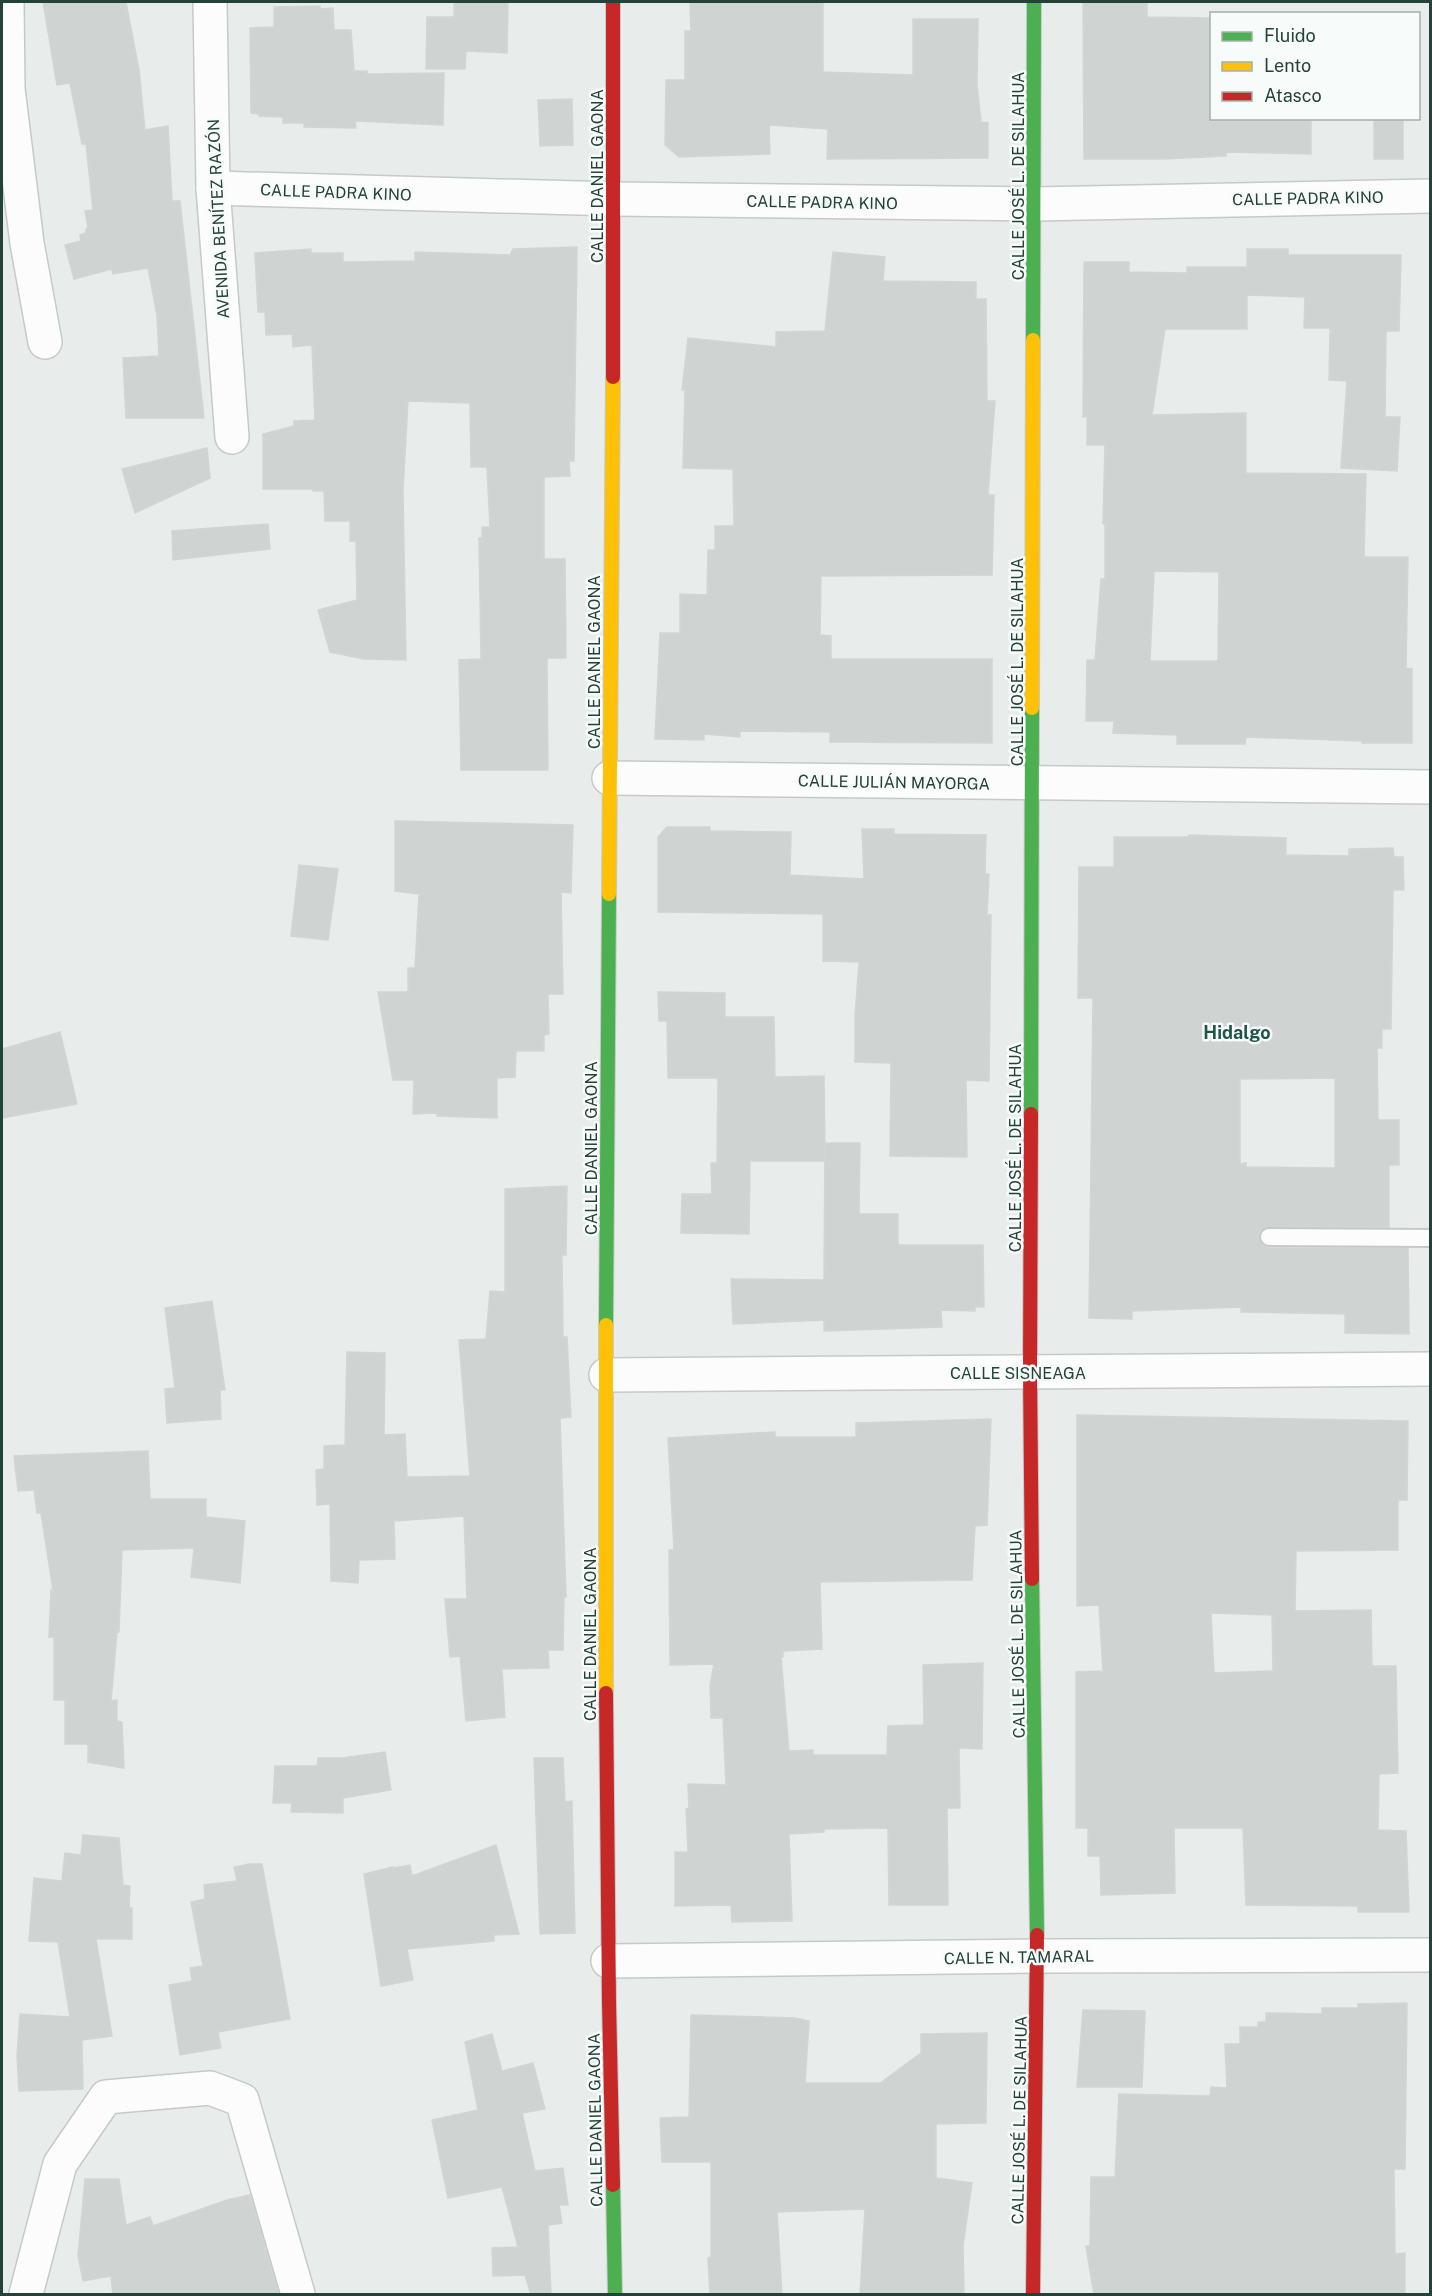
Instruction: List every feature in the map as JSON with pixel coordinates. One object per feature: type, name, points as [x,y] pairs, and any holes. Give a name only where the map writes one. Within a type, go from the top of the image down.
[{"type":"street","points":[[7,2],[8,89],[27,243],[45,342]]},
{"type":"street","name":"AVENIDA BENÍTEZ RAZÓN","points":[[210,2],[213,188],[232,437]]},
{"type":"street","name":"CALLE DANIEL GAONA","points":[[613,2],[614,200],[606,1375],[608,1961],[615,2295]]},
{"type":"street","name":"CALLE JOSÉ L. DE SILAHUA","points":[[1033,2295],[1037,1956],[1030,1373],[1034,2]]},
{"type":"street","name":"CALLE PADRA KINO","points":[[213,188],[614,200],[1035,204],[1431,196]]},
{"type":"street","name":"CALLE JULIÁN MAYORGA","points":[[609,778],[1431,787]]},
{"type":"street","name":"CALLE SISNEAGA","points":[[606,1375],[1431,1369]]},
{"type":"street","name":"CALLE N. TAMARAL","points":[[608,1961],[1037,1956],[1431,1955]]},
{"type":"street","points":[[26,2295],[60,2164],[106,2097],[210,2088],[242,2100],[297,2295]]},
{"type":"lane","points":[[1269,1237],[1431,1238]]},
{"type":"building","points":[[43,2],[126,2],[139,70],[145,130],[168,126],[172,201],[180,201],[204,418],[126,418],[123,358],[159,356],[157,315],[148,268],[113,274],[112,269],[74,279],[65,245],[81,241],[80,235],[86,233],[88,228],[85,211],[93,210],[86,144],[82,144],[70,83],[57,85]]},
{"type":"building","points":[[454,2],[508,2],[507,53],[466,51],[465,69],[426,69],[427,17],[454,17]]},
{"type":"building","points":[[823,2],[823,72],[913,75],[913,19],[978,19],[977,84],[981,122],[988,123],[988,158],[827,159],[828,129],[769,125],[770,154],[679,157],[665,145],[666,80],[685,80],[685,31],[691,31],[690,3]]},
{"type":"building","points":[[1083,2],[1147,2],[1147,17],[1210,18],[1210,120],[1311,120],[1311,154],[1226,152],[1226,156],[1084,159]]},
{"type":"building","points":[[320,6],[320,9],[333,8],[334,30],[351,30],[354,71],[367,71],[367,74],[444,73],[443,125],[355,121],[356,128],[304,127],[304,123],[283,123],[283,117],[259,116],[259,114],[251,113],[250,28],[274,27],[274,7]]},
{"type":"building","points":[[572,99],[573,145],[540,146],[538,100]]},
{"type":"building","points":[[1374,120],[1403,120],[1403,159],[1374,159]]},
{"type":"building","points":[[577,247],[574,461],[569,461],[570,476],[544,477],[544,559],[565,559],[566,658],[547,658],[548,770],[461,770],[459,660],[481,659],[479,538],[482,538],[482,527],[490,527],[487,467],[471,467],[470,403],[408,401],[403,490],[406,660],[364,659],[330,652],[318,610],[357,600],[356,541],[350,541],[350,521],[325,521],[324,491],[263,489],[263,434],[294,426],[294,421],[315,420],[312,345],[293,347],[292,334],[266,335],[265,312],[258,312],[255,253],[311,249],[311,253],[343,253],[343,262],[415,261],[415,252],[510,255],[513,249]]},
{"type":"building","points":[[1247,249],[1288,249],[1288,255],[1401,255],[1399,331],[1386,331],[1385,417],[1400,417],[1397,471],[1341,468],[1347,381],[1329,380],[1330,328],[1304,328],[1305,297],[1247,295],[1247,329],[1165,329],[1152,415],[1246,413],[1246,473],[1366,474],[1364,557],[1408,557],[1406,668],[1412,669],[1412,743],[1362,743],[1362,741],[1246,737],[1245,744],[1177,744],[1177,735],[1113,733],[1114,721],[1086,721],[1087,660],[1095,660],[1101,579],[1105,579],[1105,524],[1103,524],[1105,445],[1087,445],[1087,416],[1083,417],[1084,262],[1129,262],[1129,272],[1187,273],[1187,267],[1247,267]],"holes":[[[1154,571],[1219,572],[1218,661],[1150,661]]]},
{"type":"building","points":[[833,252],[885,257],[883,281],[976,282],[976,299],[986,299],[987,401],[995,401],[988,495],[994,495],[992,575],[821,576],[820,635],[831,636],[831,659],[992,659],[992,743],[830,742],[830,732],[740,731],[740,737],[704,734],[704,740],[655,739],[660,633],[680,633],[680,594],[707,595],[708,550],[715,550],[715,526],[734,526],[733,469],[683,468],[685,390],[682,390],[688,338],[776,347],[776,332],[825,331]]},
{"type":"building","points":[[207,448],[210,478],[135,513],[122,469]]},
{"type":"building","points":[[268,524],[270,549],[173,560],[172,531]]},
{"type":"building","points":[[395,821],[573,825],[571,893],[561,892],[563,994],[548,994],[549,1034],[544,1035],[544,1051],[516,1051],[515,1077],[497,1078],[497,1118],[437,1116],[437,1113],[413,1114],[414,1080],[393,1080],[378,992],[408,992],[408,968],[415,968],[419,894],[395,891]]},
{"type":"building","points":[[667,827],[710,827],[710,831],[791,832],[790,875],[864,879],[862,829],[894,829],[894,834],[986,835],[985,874],[989,874],[987,915],[991,915],[989,1081],[966,1080],[967,1157],[890,1156],[891,1063],[855,1062],[859,962],[823,961],[823,914],[658,912],[658,837]]},
{"type":"building","points":[[1189,835],[1286,838],[1286,855],[1349,856],[1349,849],[1393,848],[1394,857],[1403,857],[1404,890],[1393,890],[1391,1029],[1382,1029],[1382,1048],[1377,1048],[1378,1120],[1399,1120],[1399,1165],[1389,1165],[1389,1227],[1269,1227],[1260,1231],[1259,1238],[1263,1246],[1269,1248],[1408,1248],[1409,1334],[1345,1333],[1345,1314],[1241,1312],[1241,1307],[1132,1311],[1132,1319],[1089,1318],[1093,998],[1078,998],[1079,867],[1114,867],[1114,837],[1189,837]],"holes":[[[1335,1078],[1335,1168],[1246,1167],[1246,1163],[1240,1164],[1240,1079]]]},
{"type":"building","points":[[299,865],[338,869],[328,940],[291,936]]},
{"type":"building","points":[[658,992],[725,993],[725,1017],[774,1017],[775,1077],[824,1076],[825,1161],[750,1161],[749,1234],[681,1233],[682,1194],[712,1194],[711,1163],[717,1163],[718,1078],[668,1078],[667,1021],[659,1021]]},
{"type":"building","points":[[60,1032],[77,1104],[2,1118],[2,1049]]},
{"type":"building","points":[[825,1143],[860,1143],[859,1214],[898,1214],[898,1245],[983,1245],[984,1307],[975,1307],[975,1311],[941,1310],[942,1327],[824,1331],[824,1320],[733,1324],[731,1279],[824,1280]]},
{"type":"building","points":[[567,1186],[566,1255],[562,1255],[563,1337],[567,1337],[571,1417],[560,1418],[566,1597],[564,1597],[563,1650],[548,1650],[549,1668],[502,1669],[505,1717],[466,1721],[460,1656],[450,1657],[445,1599],[467,1599],[464,1516],[394,1521],[395,1559],[359,1560],[358,1583],[331,1581],[330,1504],[317,1505],[316,1470],[324,1469],[324,1446],[345,1445],[347,1352],[385,1353],[384,1435],[405,1434],[407,1477],[470,1476],[459,1340],[486,1339],[490,1291],[505,1292],[505,1189]]},
{"type":"building","points":[[212,1301],[225,1390],[220,1390],[221,1419],[167,1423],[165,1389],[175,1388],[165,1308]]},
{"type":"building","points":[[1077,1415],[1408,1421],[1407,1500],[1398,1500],[1398,1550],[1296,1551],[1295,1611],[1371,1610],[1372,1666],[1396,1666],[1398,1773],[1379,1774],[1378,1830],[1406,1831],[1409,1912],[1358,1912],[1358,1906],[1246,1905],[1243,1828],[1174,1828],[1175,1893],[1101,1895],[1100,1856],[1088,1856],[1088,1828],[1076,1828],[1076,1672],[1103,1671],[1099,1605],[1077,1606]],"holes":[[[1211,1613],[1272,1615],[1273,1671],[1214,1673]]]},
{"type":"building","points":[[991,1419],[987,1525],[975,1526],[972,1580],[820,1582],[822,1649],[783,1651],[783,1657],[781,1657],[789,1751],[813,1750],[813,1755],[887,1755],[888,1726],[924,1725],[923,1665],[983,1663],[982,1749],[959,1748],[960,1808],[947,1808],[948,1905],[889,1905],[888,1828],[824,1829],[824,1832],[789,1834],[792,1921],[732,1922],[731,1905],[675,1906],[675,1852],[688,1852],[686,1809],[689,1808],[688,1784],[726,1785],[723,1718],[711,1718],[710,1686],[714,1664],[670,1665],[669,1550],[674,1550],[668,1438],[775,1432],[775,1437],[856,1437],[856,1423]]},
{"type":"building","points":[[148,1451],[150,1499],[206,1499],[206,1517],[245,1521],[240,1583],[191,1577],[194,1548],[122,1550],[119,1632],[117,1632],[111,1701],[117,1700],[117,1721],[122,1722],[124,1768],[88,1762],[88,1744],[65,1744],[65,1700],[54,1700],[54,1637],[49,1637],[51,1590],[53,1590],[41,1513],[37,1513],[34,1490],[18,1491],[14,1456]]},
{"type":"building","points":[[385,1752],[391,1790],[343,1798],[343,1813],[291,1812],[292,1803],[273,1803],[275,1766],[317,1766],[318,1758],[342,1758]]},
{"type":"building","points":[[534,1758],[563,1758],[565,1802],[572,1801],[575,1933],[540,1934]]},
{"type":"building","points":[[83,1835],[119,1838],[123,1885],[130,1886],[129,1908],[132,1908],[132,1939],[96,1939],[112,2036],[82,2040],[83,2089],[19,2091],[17,2056],[20,2014],[70,2017],[58,1942],[29,1941],[34,1878],[62,1881],[65,1853],[81,1855]]},
{"type":"building","points":[[496,1845],[519,1934],[494,1935],[494,1941],[407,1949],[413,1980],[381,1986],[364,1874],[410,1865],[412,1876]]},
{"type":"building","points":[[262,1864],[290,2019],[218,2032],[221,2048],[180,2055],[169,1985],[192,1981],[190,1968],[203,1966],[191,1902],[205,1899],[204,1885],[237,1881],[234,1867]]},
{"type":"building","points":[[1407,2003],[1405,2169],[1394,2169],[1395,2254],[1405,2253],[1405,2295],[1094,2295],[1086,2246],[1090,2246],[1091,2177],[1115,2177],[1119,2094],[1210,2096],[1211,2087],[1227,2088],[1225,2044],[1240,2044],[1240,2027],[1258,2027],[1258,2022],[1266,2022],[1266,2013],[1322,2014],[1322,2008],[1358,2008],[1358,2004]]},
{"type":"building","points":[[1083,2010],[1145,2011],[1142,2087],[1077,2087]]},
{"type":"building","points":[[691,2015],[795,2018],[809,2021],[805,2083],[880,2083],[921,2053],[921,2034],[987,2033],[986,2123],[936,2124],[936,2178],[972,2183],[963,2246],[964,2295],[860,2295],[865,2209],[777,2212],[782,2295],[710,2295],[708,2258],[711,2257],[711,2162],[662,2162],[660,2118],[689,2117]]},
{"type":"building","points":[[492,2034],[502,2071],[533,2063],[545,2109],[522,2113],[535,2171],[563,2168],[568,2205],[559,2205],[562,2223],[548,2225],[551,2295],[531,2295],[525,2275],[493,2276],[492,2248],[518,2247],[502,2187],[448,2198],[432,2120],[478,2110],[465,2042]]},
{"type":"building","points":[[85,2179],[119,2179],[126,2225],[150,2217],[153,2226],[227,2200],[250,2195],[279,2295],[113,2295],[111,2276],[83,2281],[78,2256]]},
{"type":"traffic: fast","points":[[1033,340],[1034,2]]},
{"type":"traffic: fast","points":[[1031,1114],[1032,708]]},
{"type":"traffic: fast","points":[[606,1325],[609,894]]},
{"type":"traffic: fast","points":[[1032,1579],[1037,1935]]},
{"type":"traffic: fast","points":[[613,2185],[615,2294]]},
{"type":"traffic: slow","points":[[1032,708],[1033,340]]},
{"type":"traffic: slow","points":[[609,894],[613,377]]},
{"type":"traffic: slow","points":[[606,1325],[606,1693]]},
{"type":"traffic: jam","points":[[613,2],[613,377]]},
{"type":"traffic: jam","points":[[1031,1114],[1032,1579]]},
{"type":"traffic: jam","points":[[606,1693],[613,2185]]},
{"type":"traffic: jam","points":[[1033,2294],[1037,1935]]},
{"type":"district","name":"Hidalgo","points":[[1237,1033]]}]
